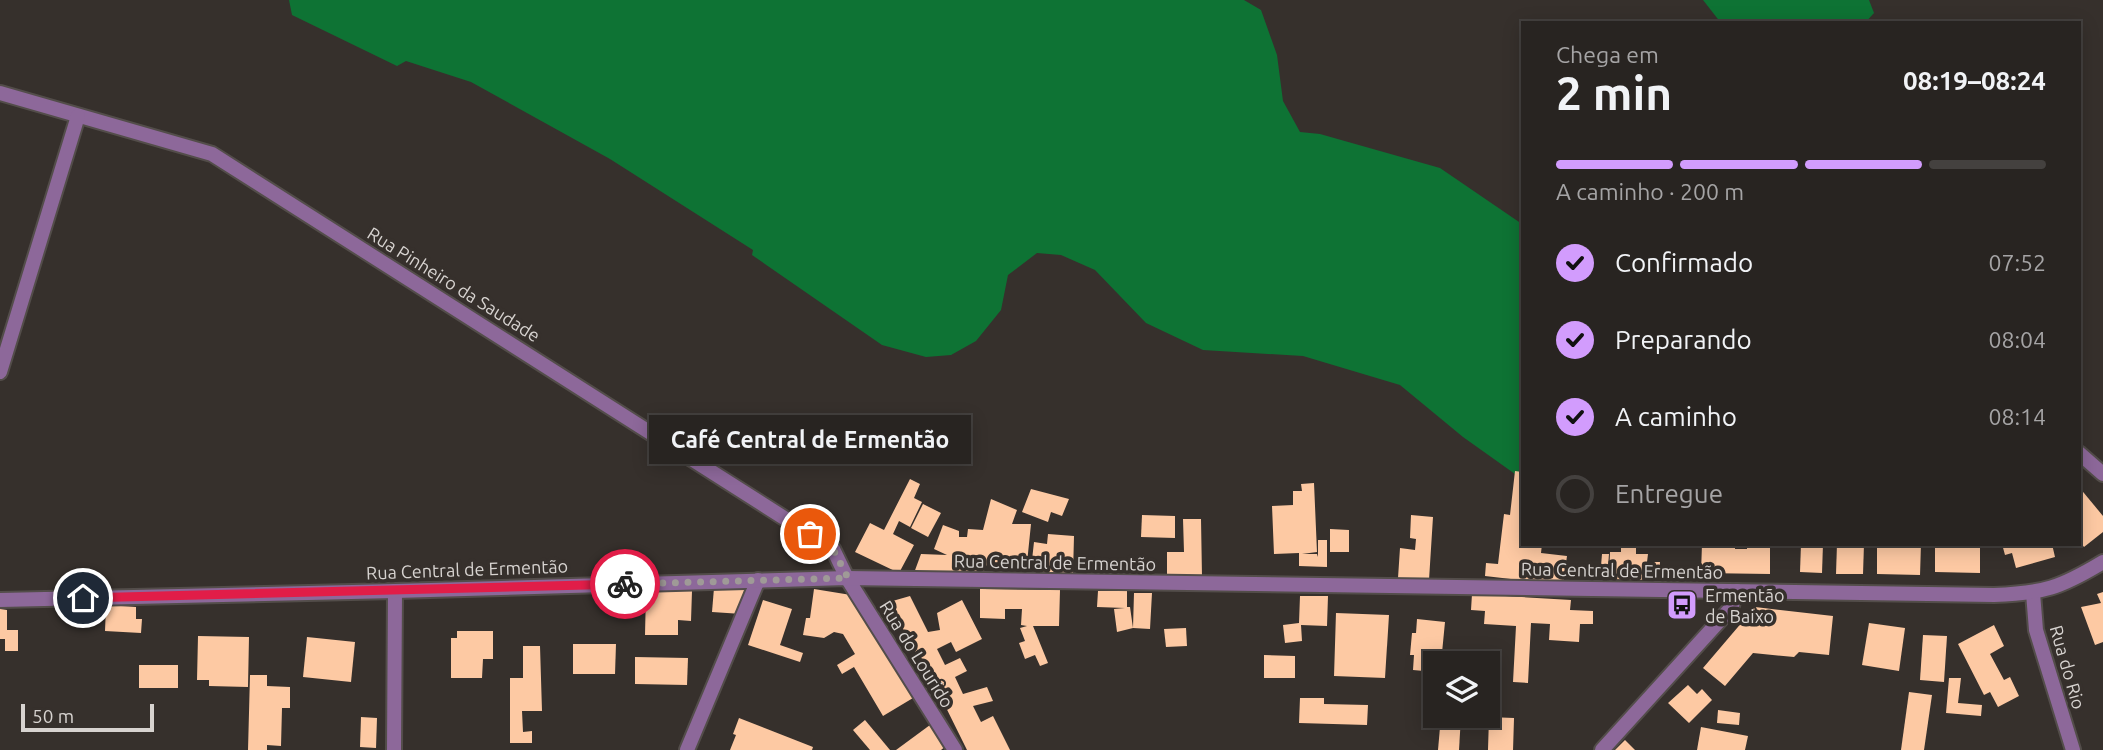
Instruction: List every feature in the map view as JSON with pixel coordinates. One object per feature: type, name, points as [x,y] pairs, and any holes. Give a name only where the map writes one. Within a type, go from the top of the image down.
[{"type":"street","name":"Rua Pinheiro da Saudade","points":[[0,93],[212,154],[833,549],[848,578]]},
{"type":"street","points":[[0,372],[78,117]]},
{"type":"street","points":[[2081,455],[2103,474]]},
{"type":"street","name":"Rua Central de Ermentão","points":[[0,600],[848,578],[2033,593],[2068,583],[2103,562]]},
{"type":"street","name":"Rua do Lourido","points":[[848,578],[955,750]]},
{"type":"street","points":[[687,750],[758,580]]},
{"type":"street","points":[[394,750],[395,591]]},
{"type":"street","points":[[1602,750],[1731,608],[1737,591]]},
{"type":"street","name":"Rua do Rio","points":[[2033,593],[2036,630],[2073,750]]},
{"type":"green space","points":[[289,0],[1244,0],[1261,10],[1277,55],[1283,101],[1300,132],[1320,134],[1440,168],[1521,223],[1521,478],[1463,437],[1400,385],[1303,356],[1203,350],[1146,323],[1095,270],[1061,255],[1037,253],[1008,275],[1001,310],[976,341],[951,355],[926,357],[882,345],[752,255],[753,250],[610,159],[471,82],[406,61],[397,66],[292,15]]},
{"type":"green space","points":[[1703,0],[1869,0],[1874,13],[1867,21],[1719,21]]},
{"type":"building","points":[[1515,471],[1521,472],[1521,546],[1542,546],[1541,553],[1567,556],[1563,585],[1485,576],[1486,563],[1498,564],[1504,514],[1510,515]]},
{"type":"building","points":[[910,479],[920,484],[914,498],[922,502],[910,527],[899,521],[893,534],[914,545],[899,573],[855,552],[870,523],[884,530]]},
{"type":"building","points":[[1314,483],[1317,552],[1302,554],[1317,554],[1318,557],[1318,540],[1327,540],[1327,567],[1299,566],[1299,553],[1274,554],[1272,506],[1293,505],[1293,491],[1302,491],[1301,484]]},
{"type":"building","points":[[1031,489],[1069,499],[1062,516],[1051,512],[1048,522],[1022,512]]},
{"type":"building","points":[[2081,489],[2103,516],[2103,532],[2084,547],[2081,543]]},
{"type":"building","points":[[991,499],[1017,510],[1012,524],[1031,524],[1027,563],[988,562],[982,575],[914,573],[921,554],[947,555],[934,549],[943,525],[959,531],[959,537],[967,537],[968,529],[983,530]]},
{"type":"building","points":[[923,504],[941,513],[928,537],[911,528]]},
{"type":"building","points":[[1142,515],[1175,516],[1175,538],[1141,537]]},
{"type":"building","points":[[1411,515],[1433,517],[1429,580],[1398,578],[1400,548],[1415,550],[1416,539],[1410,538]]},
{"type":"building","points":[[1183,519],[1201,519],[1202,577],[1167,578],[1167,552],[1184,552]]},
{"type":"building","points":[[1330,529],[1349,530],[1349,552],[1330,552]]},
{"type":"building","points":[[1048,534],[1074,536],[1073,574],[1039,571],[1040,561],[1032,560],[1034,542],[1047,544]]},
{"type":"building","points":[[1621,546],[1636,546],[1636,554],[1648,554],[1647,562],[1660,562],[1659,580],[1609,579],[1610,552],[1621,552]]},
{"type":"building","points":[[1702,546],[1735,546],[1735,549],[1747,549],[1747,546],[1770,546],[1770,574],[1701,573]]},
{"type":"building","points":[[1801,546],[1823,546],[1822,573],[1800,572]]},
{"type":"building","points":[[1837,546],[1864,546],[1863,574],[1836,574]]},
{"type":"building","points":[[1877,546],[1921,546],[1920,575],[1877,574]]},
{"type":"building","points":[[1935,546],[1980,546],[1980,573],[1935,572]]},
{"type":"building","points":[[2003,546],[2052,546],[2055,557],[2016,568],[2012,553],[2005,555]]},
{"type":"building","points":[[1602,554],[1609,554],[1607,579],[1600,578]]},
{"type":"building","points":[[1669,568],[1695,571],[1694,581],[1668,579]]},
{"type":"building","points":[[714,588],[744,590],[742,614],[712,612]]},
{"type":"building","points":[[814,589],[851,595],[913,698],[883,716],[854,667],[842,674],[837,665],[855,654],[843,634],[834,632],[824,638],[803,635],[806,618],[810,618]]},
{"type":"building","points":[[980,589],[1060,590],[1059,626],[1033,626],[1048,663],[1040,666],[1035,655],[1025,659],[1019,643],[1025,641],[1020,628],[1027,626],[1021,625],[1022,609],[1005,609],[1005,619],[980,618]]},
{"type":"building","points":[[646,590],[692,591],[691,621],[678,620],[678,635],[645,635]]},
{"type":"building","points":[[1098,591],[1127,591],[1127,607],[1130,607],[1133,628],[1117,632],[1114,609],[1125,608],[1097,607]]},
{"type":"building","points":[[2103,592],[2103,642],[2095,645],[2081,607],[2101,603],[2097,594]]},
{"type":"building","points":[[1134,593],[1152,593],[1150,629],[1133,628]]},
{"type":"building","points":[[1472,594],[1571,600],[1570,610],[1593,611],[1593,624],[1580,624],[1579,642],[1549,640],[1550,624],[1531,623],[1528,683],[1513,682],[1516,626],[1484,624],[1485,611],[1471,610]]},
{"type":"building","points":[[910,596],[928,632],[940,630],[937,613],[962,600],[982,639],[956,652],[951,642],[937,649],[945,665],[960,658],[967,671],[955,677],[963,694],[987,687],[993,701],[973,706],[981,722],[993,716],[1010,750],[967,750],[917,649],[918,658],[889,602]]},
{"type":"building","points":[[1300,596],[1328,596],[1327,626],[1301,625],[1302,641],[1285,643],[1283,625],[1299,623]]},
{"type":"building","points":[[763,600],[792,609],[780,645],[803,653],[800,662],[748,645]]},
{"type":"building","points":[[106,605],[136,607],[136,619],[142,619],[141,633],[105,631]]},
{"type":"building","points":[[1755,607],[1833,616],[1829,655],[1799,652],[1794,657],[1753,653],[1725,686],[1703,668]]},
{"type":"building","points":[[0,609],[7,610],[7,630],[18,630],[18,651],[5,651],[5,639],[0,639]]},
{"type":"building","points":[[1336,613],[1389,615],[1385,678],[1334,676]]},
{"type":"building","points":[[1417,619],[1445,622],[1442,651],[1423,651],[1423,671],[1413,670],[1414,655],[1410,655],[1412,633],[1416,633]]},
{"type":"building","points":[[1869,623],[1905,628],[1899,671],[1862,665]]},
{"type":"building","points":[[1994,625],[2004,646],[1990,654],[2004,680],[2010,677],[2019,696],[1998,707],[1990,692],[1984,695],[1958,644]]},
{"type":"building","points":[[1186,628],[1187,646],[1166,647],[1164,629]]},
{"type":"building","points":[[457,631],[493,631],[493,659],[483,659],[482,678],[451,678],[451,638],[457,638]]},
{"type":"building","points":[[1923,635],[1947,636],[1944,682],[1920,680]]},
{"type":"building","points":[[198,636],[249,637],[248,687],[209,686],[209,680],[197,680]]},
{"type":"building","points":[[307,637],[355,642],[351,682],[303,677]]},
{"type":"building","points":[[573,644],[616,644],[615,674],[573,674]]},
{"type":"building","points":[[523,646],[540,646],[542,711],[522,711],[523,732],[532,731],[532,743],[510,743],[510,678],[523,678]]},
{"type":"building","points":[[1264,655],[1295,656],[1295,678],[1264,678]]},
{"type":"building","points":[[635,657],[688,658],[687,685],[635,684]]},
{"type":"building","points":[[139,665],[178,665],[178,688],[139,688]]},
{"type":"building","points":[[250,675],[267,675],[267,686],[290,687],[290,708],[282,708],[281,746],[267,745],[267,750],[248,750]]},
{"type":"building","points":[[1949,678],[1961,678],[1958,703],[1982,705],[1981,716],[1946,713]]},
{"type":"building","points":[[1688,685],[1697,694],[1702,689],[1712,700],[1689,723],[1668,703]]},
{"type":"building","points":[[1909,692],[1932,695],[1924,750],[1901,750]]},
{"type":"building","points":[[1300,698],[1324,698],[1324,704],[1368,705],[1367,725],[1299,723]]},
{"type":"building","points":[[1718,710],[1740,713],[1739,725],[1717,723]]},
{"type":"building","points":[[361,717],[377,718],[376,748],[360,747]]},
{"type":"building","points":[[1500,717],[1514,718],[1513,750],[1488,750],[1489,728],[1500,728]]},
{"type":"building","points":[[739,718],[813,747],[812,750],[730,750]]},
{"type":"building","points":[[865,720],[890,750],[870,750],[853,730]]},
{"type":"building","points":[[930,725],[946,746],[941,750],[896,750]]},
{"type":"building","points":[[1701,727],[1748,736],[1745,750],[1697,750]]},
{"type":"building","points":[[1440,728],[1460,728],[1459,750],[1438,750]]},
{"type":"building","points":[[1625,740],[1635,750],[1615,750]]},
{"type":"way so far","points":[[625,584],[848,578],[833,549],[810,534]]},
{"type":"place","name":"Café Central de Ermentão","points":[[810,534]]},
{"type":"place","name":"Ermentão de Baixo","points":[[1682,605]]},
{"type":"route","points":[[83,598],[625,584]]}]
